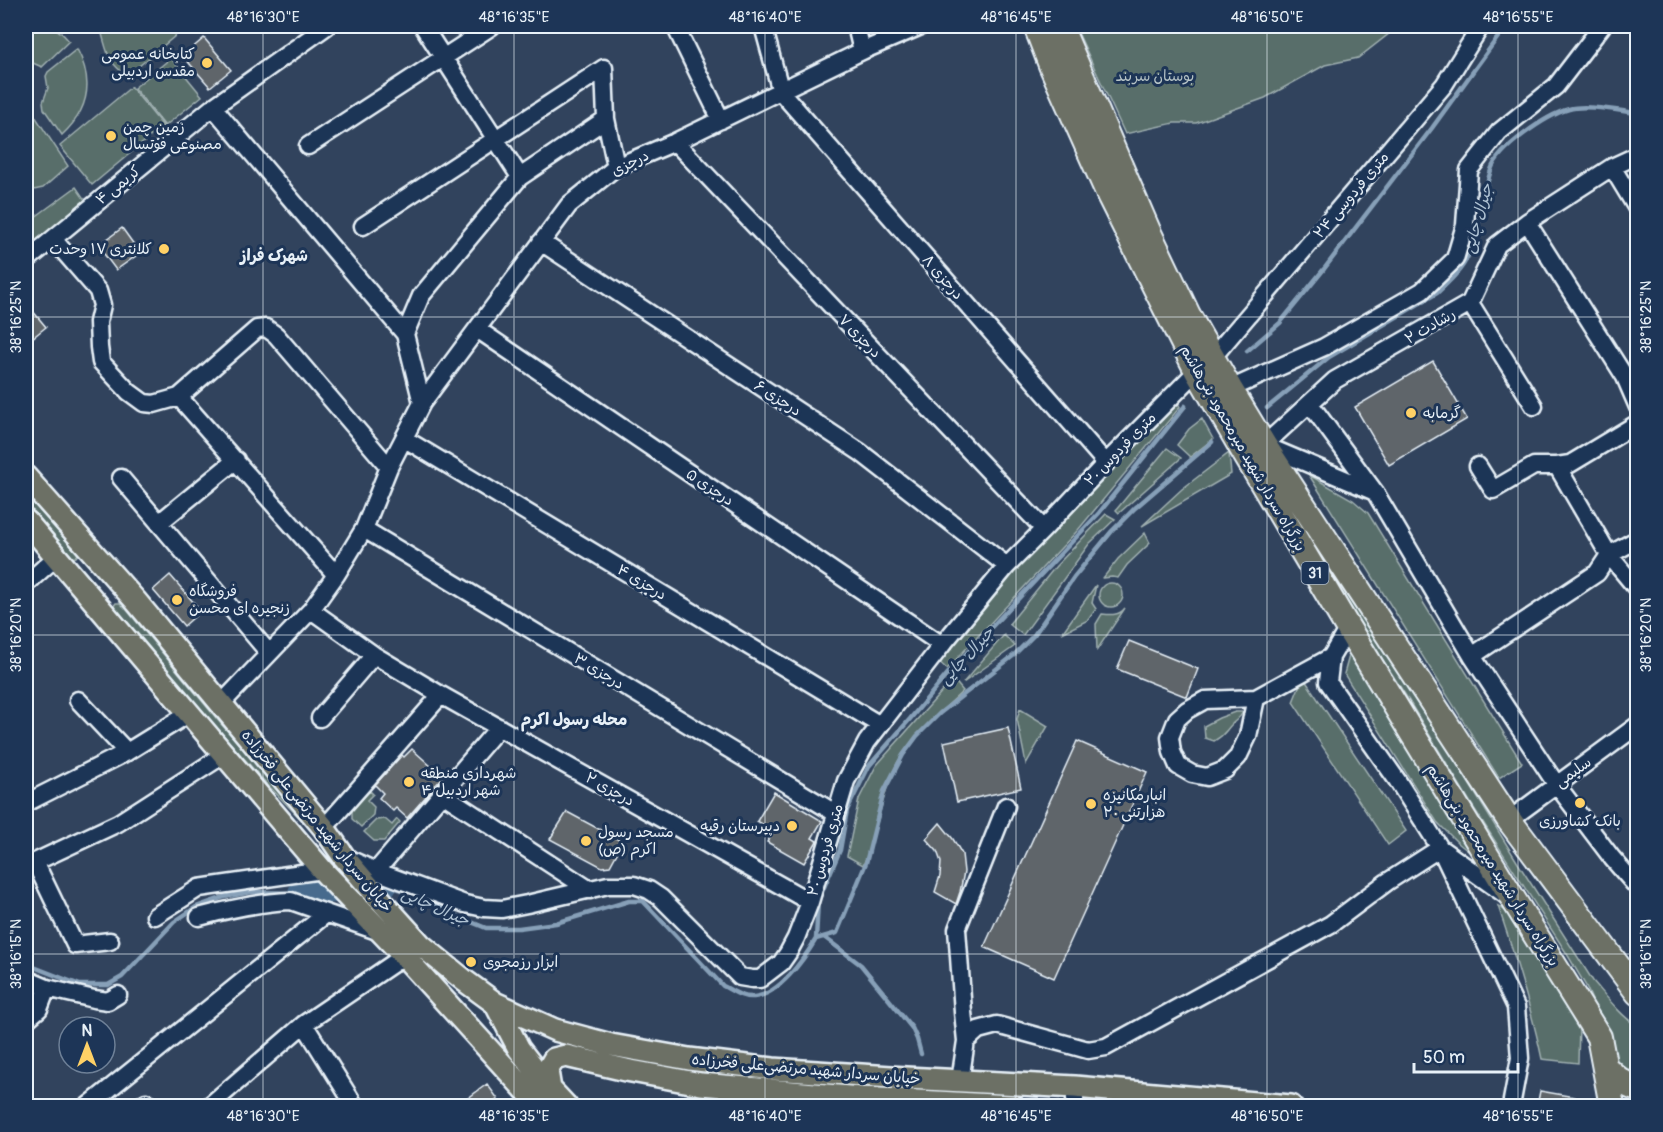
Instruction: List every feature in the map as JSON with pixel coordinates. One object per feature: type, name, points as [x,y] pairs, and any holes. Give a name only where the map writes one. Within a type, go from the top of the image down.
[{"type":"highway","name":"بزرگراه سردار شهید میرمحمود بنی‌هاشم","points":[[1036,26],[1110,197],[1205,364],[1348,628],[1599,1037],[1612,1107]]},
{"type":"highway","name":"بزرگراه سردار شهید میرمحمود بنی‌هاشم","points":[[1060,26],[1149,233],[1188,315],[1205,364],[1230,389],[1264,445],[1509,820],[1638,993]]},
{"type":"highway","points":[[1605,1067],[1628,1086],[1638,1089]]},
{"type":"main road","name":"خیابان سردار شهید مرتضی‌علی فخرزاده","points":[[26,477],[135,600],[384,904],[421,945],[495,1003],[555,1030],[611,1045],[689,1059],[772,1069],[960,1081],[1075,1097],[1291,1107]]},
{"type":"main road","name":"خیابان سردار شهید مرتضی‌علی فخرزاده","points":[[26,521],[323,871],[454,1012],[545,1098]]},
{"type":"main road","points":[[495,1003],[545,1098],[566,1107]]},
{"type":"main road","name":"خیابان سردار شهید مرتضی‌علی فخرزاده","points":[[545,1098],[547,1071],[554,1059],[566,1056],[626,1070],[780,1099],[861,1098],[900,1105],[1012,1107]]},
{"type":"street","name":"کریمی ۴","points":[[26,261],[213,107],[327,26]]},
{"type":"street","points":[[423,26],[520,177]]},
{"type":"street","points":[[308,146],[492,26]]},
{"type":"street","points":[[675,26],[721,120]]},
{"type":"street","points":[[763,26],[781,92]]},
{"type":"street","points":[[856,26],[862,51]]},
{"type":"street","name":"درجزی","points":[[220,704],[311,610],[336,575],[364,529],[389,467],[422,403],[570,205],[616,167],[675,142],[862,51],[921,26]]},
{"type":"street","name":"۲۴ متری فردوسی","points":[[1205,364],[1444,85],[1481,26]]},
{"type":"street","points":[[1230,389],[1324,347],[1422,291],[1455,259],[1465,225],[1469,170],[1499,132],[1556,86],[1602,26]]},
{"type":"street","points":[[363,226],[604,68],[606,119],[616,167]]},
{"type":"street","name":"درجزی ۸","points":[[781,92],[1106,463]]},
{"type":"street","points":[[213,107],[405,334],[422,403]]},
{"type":"street","points":[[405,334],[420,296],[520,177],[606,119]]},
{"type":"street","name":"درجزی ۷","points":[[675,142],[1044,529]]},
{"type":"street","name":"رشادت ۲","points":[[1264,445],[1335,380],[1470,303],[1497,245],[1527,222],[1612,167],[1638,155]]},
{"type":"street","points":[[1612,167],[1638,210]]},
{"type":"street","points":[[1527,222],[1631,374],[1638,407]]},
{"type":"street","points":[[53,238],[98,291],[102,304],[98,322],[101,362],[129,392],[144,403],[154,404],[179,396],[257,329],[266,328],[276,335],[389,467]]},
{"type":"street","name":"درجزی ۶","points":[[541,242],[860,453],[1007,566]]},
{"type":"street","points":[[1470,303],[1534,406]]},
{"type":"street","name":"درجزی ۵","points":[[477,329],[942,645]]},
{"type":"street","name":"۲۰ متری فردوس","points":[[343,856],[376,871],[465,904],[484,908],[502,909],[608,885],[634,885],[661,898],[740,977],[760,979],[781,963],[796,938],[810,902],[846,781],[855,760],[880,725],[1007,566],[1205,364]]},
{"type":"street","points":[[179,396],[336,575]]},
{"type":"street","points":[[1310,404],[1375,492],[1472,656],[1556,784],[1612,858],[1638,888]]},
{"type":"street","points":[[1478,466],[1493,490],[1534,466],[1570,464],[1638,423]]},
{"type":"street","name":"درجزی ۴","points":[[405,439],[880,725]]},
{"type":"street","points":[[1264,445],[1375,492]]},
{"type":"street","points":[[159,523],[236,460]]},
{"type":"street","points":[[1557,466],[1609,555],[1638,590]]},
{"type":"street","points":[[121,478],[269,653]]},
{"type":"street","name":"درجزی ۳","points":[[364,529],[835,813]]},
{"type":"street","points":[[1472,656],[1597,573],[1609,555],[1638,539]]},
{"type":"street","points":[[26,584],[56,557]]},
{"type":"street","name":"درجزی ۲","points":[[311,610],[374,655],[441,695],[810,902]]},
{"type":"street","points":[[1348,628],[1331,657],[1328,682],[1397,780],[1440,848],[1516,1006],[1520,1058],[1511,1107]]},
{"type":"street","points":[[320,718],[374,655]]},
{"type":"street","points":[[1256,698],[1248,736],[1238,758],[1225,770],[1208,777],[1192,774],[1178,766],[1172,752],[1170,737],[1177,718],[1187,710],[1206,700],[1256,698],[1331,657]]},
{"type":"street","points":[[324,828],[441,695]]},
{"type":"street","points":[[78,700],[127,752]]},
{"type":"street","points":[[26,803],[127,752],[190,713]]},
{"type":"street","points":[[376,871],[499,727]]},
{"type":"street","name":"سلیمی","points":[[1509,820],[1637,727]]},
{"type":"street","points":[[110,941],[75,945],[30,863],[118,823],[225,754]]},
{"type":"street","points":[[441,794],[590,890]]},
{"type":"street","points":[[960,1081],[966,1041],[957,928],[1006,806]]},
{"type":"street","points":[[1440,848],[1515,902]]},
{"type":"street","points":[[966,1041],[978,1030],[997,1025],[1088,1050],[1106,1047],[1331,924],[1387,882],[1440,848]]},
{"type":"street","points":[[155,916],[199,888],[323,871]]},
{"type":"street","points":[[199,917],[279,901],[291,901],[378,929]]},
{"type":"street","points":[[88,1107],[326,914]]},
{"type":"street","points":[[209,1107],[304,1024],[404,956]]},
{"type":"street","points":[[26,979],[47,988],[94,999],[108,1000],[118,995]]},
{"type":"street","points":[[26,1020],[39,1009],[47,988]]},
{"type":"street","points":[[304,1024],[356,1107]]},
{"type":"street","points":[[900,1105],[906,1078]]},
{"type":"green space","points":[[26,26],[50,26],[69,41],[42,67],[26,60]]},
{"type":"green space","points":[[112,26],[187,26],[127,76],[112,62],[102,34]]},
{"type":"green space","name":"بوستان سربند","points":[[1075,26],[1399,26],[1358,58],[1325,65],[1265,98],[1196,123],[1174,123],[1125,134]]},
{"type":"green space","points":[[77,49],[86,72],[86,95],[78,116],[62,135],[44,109],[43,102],[48,88],[46,76]]},
{"type":"green space","points":[[171,58],[202,96],[165,126],[134,88]]},
{"type":"green space","name":"زمین چمن مصنوعی فوتسال","points":[[131,87],[163,126],[92,185],[60,146]]},
{"type":"green space","points":[[31,110],[68,166],[43,188],[34,190],[26,185],[26,111]]},
{"type":"green space","points":[[1088,122],[1412,691],[1593,981],[1619,1011],[1637,1026],[1637,1079],[1614,1063],[1604,1028],[1586,986],[1283,500]]},
{"type":"green space","points":[[76,187],[85,200],[26,251],[29,232],[27,223]]},
{"type":"green space","points":[[1178,403],[1180,407],[1078,530],[947,669],[936,659],[1022,563]]},
{"type":"green space","points":[[1202,419],[1213,439],[1190,457],[1177,445],[1189,429]]},
{"type":"green space","points":[[1167,448],[1181,458],[1119,513],[1116,510]]},
{"type":"green space","points":[[1229,453],[1231,474],[1142,526],[1182,489]]},
{"type":"green space","points":[[1309,475],[1353,500],[1368,513],[1522,763],[1499,778]]},
{"type":"green space","points":[[26,494],[78,554],[76,557],[72,558],[67,554],[26,505]]},
{"type":"green space","points":[[1106,514],[1115,519],[1089,544],[1023,635],[1009,624],[1056,566]]},
{"type":"green space","points":[[1145,533],[1150,543],[1127,565],[1118,578],[1103,578],[1118,559]]},
{"type":"green space","points":[[1111,583],[1119,587],[1123,595],[1119,603],[1111,607],[1103,603],[1099,595],[1103,587]]},
{"type":"green space","points":[[1096,585],[1092,603],[1096,609],[1088,620],[1062,633]]},
{"type":"green space","points":[[116,603],[120,603],[126,609],[312,831],[114,613],[112,608]]},
{"type":"green space","points":[[1123,611],[1097,650],[1096,624],[1102,614],[1117,614]]},
{"type":"green space","points":[[1004,635],[1015,646],[963,683]]},
{"type":"green space","points":[[1354,638],[1493,871],[1458,843],[1437,822],[1344,674]]},
{"type":"green space","points":[[1303,677],[1406,831],[1388,845],[1293,702]]},
{"type":"green space","points":[[953,679],[963,691],[924,728],[899,760],[889,783],[863,865],[847,856],[859,799],[876,766]]},
{"type":"green space","points":[[1020,709],[1048,726],[1026,764],[1017,719]]},
{"type":"green space","points":[[1235,712],[1243,712],[1221,736],[1214,741],[1205,738],[1204,726]]},
{"type":"green space","points":[[370,791],[373,794],[367,800],[374,807],[373,815],[361,827],[352,819],[352,808]]},
{"type":"green space","points":[[385,819],[392,825],[397,819],[400,822],[384,841],[374,841],[364,832],[376,820]]},
{"type":"green space","points":[[1498,906],[1512,915],[1579,1025],[1578,1063],[1542,1059],[1533,1020]]},
{"type":"building","name":"کتابخانه عمومی مقدس اردبیلی","points":[[204,38],[231,70],[210,87],[183,56]]},
{"type":"building","points":[[122,228],[140,253],[116,270],[98,246]]},
{"type":"building","points":[[26,303],[46,327],[26,343]]},
{"type":"building","name":"گرمابه","points":[[1433,361],[1467,419],[1389,465],[1355,407]]},
{"type":"building","name":"فروشگاه زنجیره ای محسن","points":[[170,575],[201,611],[184,626],[153,590]]},
{"type":"building","points":[[1129,641],[1198,669],[1187,697],[1117,669]]},
{"type":"building","points":[[1008,728],[1021,788],[957,802],[944,742]]},
{"type":"building","points":[[1077,741],[1147,772],[1054,978],[984,947]]},
{"type":"building","name":"شهرداری منطقه ۴ شهر اردبیل","points":[[412,749],[443,777],[407,818],[396,808],[393,811],[379,798],[383,793],[375,785],[402,755],[404,757]]},
{"type":"building","name":"دبیرستان رقیه","points":[[774,792],[822,821],[812,838],[817,841],[804,863],[767,842],[774,831],[757,821]]},
{"type":"building","name":"مسجد رسول اکرم (ص)","points":[[567,812],[623,842],[610,866],[602,867],[550,839]]},
{"type":"building","points":[[940,823],[962,854],[964,872],[956,904],[935,892],[941,862],[937,851],[926,839]]},
{"type":"building","points":[[487,1084],[498,1099],[487,1107],[456,1107]]},
{"type":"building","points":[[1540,1091],[1575,1097],[1574,1107],[1538,1101]]},
{"type":"waterway","name":"جیرال چایی","points":[[1247,351],[1280,323],[1324,269],[1432,128],[1506,26]]},
{"type":"waterway","name":"جیرال چایی","points":[[1267,408],[1329,357],[1437,293],[1451,280],[1463,265],[1473,244],[1485,191],[1495,161],[1524,133],[1569,109],[1593,108],[1638,113]]},
{"type":"waterway","name":"جیرال چایی","points":[[816,939],[818,901],[840,850],[847,810],[869,766],[950,671],[1099,513],[1185,406]]},
{"type":"waterway","name":"جیرال چایی","points":[[418,895],[459,917],[486,928],[519,928],[556,923],[629,901],[643,901],[723,986],[750,997],[763,995],[773,990],[798,966],[816,939],[837,933],[866,863],[884,791],[903,755],[917,736],[940,713],[1013,656],[1034,635],[1074,577],[1112,531],[1135,508],[1212,442]]},
{"type":"waterway","name":"جیرال چایی","points":[[384,885],[411,892]]},
{"type":"waterway","name":"جیرال چایی","points":[[301,893],[384,885]]},
{"type":"waterway","name":"جیرال چایی","points":[[26,964],[80,985],[108,985],[122,977],[174,922],[196,907],[224,897],[251,892],[301,893]]},
{"type":"waterway","name":"جیرال چایی","points":[[824,937],[861,965],[912,1028],[921,1054]]},
{"type":"place","name":"کتابخانه عمومی مقدس اردبیلی","points":[[207,63]]},
{"type":"place","name":"زمین چمن مصنوعی فوتسال","points":[[111,136]]},
{"type":"place","name":"کلانتری ۱۷ وحدت","points":[[164,249]]},
{"type":"place","name":"گرمابه","points":[[1411,413]]},
{"type":"place","name":"فروشگاه زنجیره ای محسن","points":[[177,600]]},
{"type":"place","name":"شهرداری منطقه ۴ شهر اردبیل","points":[[409,782]]},
{"type":"place","name":"بانک کشاورزی","points":[[1580,803]]},
{"type":"place","name":"انبارمکانیزه ۲۰ هزارتنی","points":[[1091,804]]},
{"type":"place","name":"دبیرستان رقیه","points":[[792,826]]},
{"type":"place","name":"مسجد رسول اکرم (ص)","points":[[586,841]]},
{"type":"place","name":"ابزار رزمجوی","points":[[471,962]]},
{"type":"district","name":"شهرک فراز","points":[[274,255]]},
{"type":"district","name":"محله رسول اکرم","points":[[574,719]]}]
